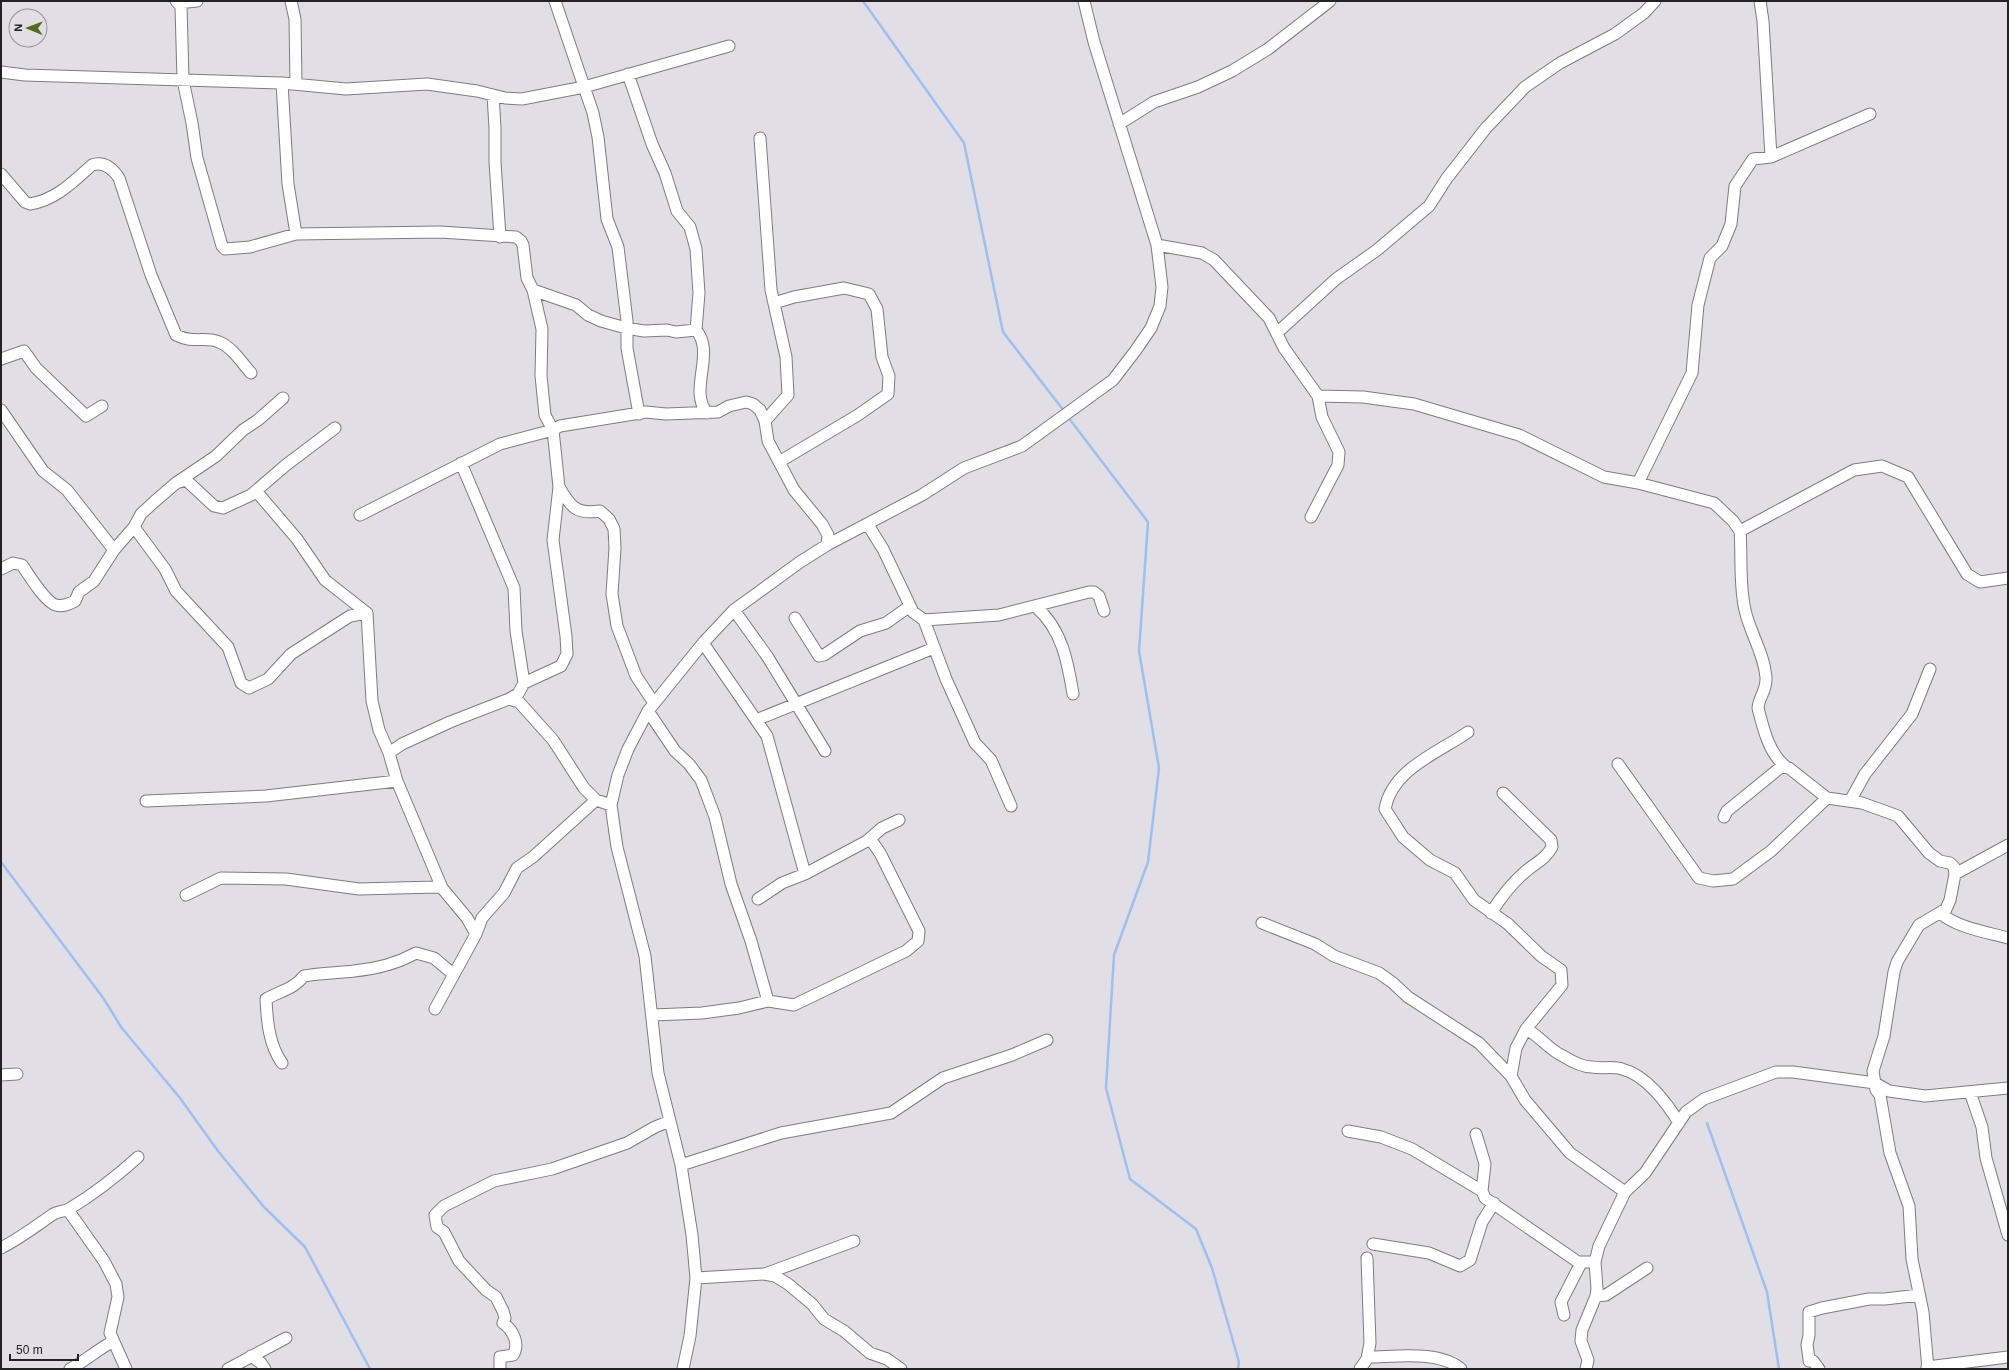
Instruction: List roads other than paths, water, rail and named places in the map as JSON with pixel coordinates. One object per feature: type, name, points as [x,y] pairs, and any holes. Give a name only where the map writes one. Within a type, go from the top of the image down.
[{"type":"street","points":[[177,2],[197,1]]},
{"type":"street","points":[[291,1],[295,19],[296,84]]},
{"type":"street","points":[[555,1],[593,113],[598,137],[607,219],[618,247],[627,348],[639,414]]},
{"type":"street","points":[[683,1369],[690,1336],[696,1278],[692,1235],[681,1165],[658,1073],[653,1015],[645,956],[617,847],[612,805],[618,775],[628,748],[651,707],[704,643],[734,610],[800,562],[827,545],[868,525],[922,495],[964,468],[1022,446],[1113,380],[1151,328],[1160,306],[1162,287],[1157,245],[1094,42],[1084,1]]},
{"type":"street","points":[[1119,124],[1154,102],[1198,87],[1232,71],[1268,49],[1330,1]]},
{"type":"street","points":[[1278,332],[1336,279],[1377,250],[1429,206],[1447,178],[1486,128],[1525,87],[1560,63],[1616,34],[1644,13],[1655,1]]},
{"type":"street","points":[[1760,1],[1763,21],[1771,157]]},
{"type":"street","points":[[177,2],[181,6],[183,80],[192,123],[197,158],[222,246],[228,250],[250,247],[296,234],[440,232],[516,237],[521,241],[527,278],[533,290],[542,329],[541,376],[545,415],[553,430],[559,487],[553,540],[566,636],[567,654],[562,666],[524,683],[518,694],[450,722],[402,744],[389,753]]},
{"type":"street","points":[[1,72],[25,75],[282,83],[346,89],[427,84],[477,91],[505,98],[530,98],[584,87],[729,46]]},
{"type":"street","points":[[628,74],[652,144],[665,172],[677,211],[690,227],[696,249],[699,293],[696,330],[700,335],[704,354],[701,402],[707,413]]},
{"type":"street","points":[[282,83],[288,184],[296,234]]},
{"type":"street","points":[[492,95],[495,128],[494,162],[500,237]]},
{"type":"street","points":[[1638,483],[1692,373],[1698,305],[1710,258],[1722,246],[1731,224],[1735,186],[1753,159],[1771,157],[1870,114]]},
{"type":"street","points":[[760,138],[772,290],[786,357],[788,395],[765,422]]},
{"type":"street","points":[[1,174],[25,202],[30,204],[48,199],[65,190],[92,165],[98,163],[112,169],[119,178],[151,275],[176,335],[186,340],[219,341],[232,352],[251,373]]},
{"type":"street","points":[[1157,245],[1202,253],[1214,260],[1269,318],[1278,332],[1284,348],[1318,396],[1322,417],[1339,452],[1338,465],[1311,517]]},
{"type":"street","points":[[774,303],[794,297],[844,288],[869,294],[877,310],[882,357],[889,376],[888,394],[858,415],[779,462]]},
{"type":"street","points":[[533,290],[576,305],[588,315],[601,321],[626,328],[644,331],[667,330],[676,332],[696,330]]},
{"type":"street","points":[[1,359],[24,351],[36,368],[86,416],[102,406]]},
{"type":"street","points":[[1318,396],[1362,397],[1414,404],[1520,435],[1604,477],[1638,483],[1714,503],[1733,521],[1740,530],[1744,609],[1756,640],[1766,677],[1765,692],[1759,702],[1758,708],[1772,750],[1777,760],[1827,798],[1850,801],[1876,807],[1898,816],[1929,853],[1940,861],[1950,863],[1954,867],[1955,874],[1950,900],[1946,908],[1920,925],[1897,962],[1891,982],[1884,1036],[1873,1071],[1876,1090],[1880,1095],[1890,1153],[1909,1206],[1912,1258],[1923,1312],[1928,1368],[2008,1357]]},
{"type":"street","points":[[1,569],[13,563],[22,565],[44,594],[55,605],[64,606],[74,601],[79,592],[94,581],[114,550],[134,527],[141,514],[176,483],[216,456],[243,430],[258,420],[283,398]]},
{"type":"street","points":[[360,515],[500,444],[553,430],[560,426],[639,414],[718,412],[729,406],[746,402],[753,404],[760,410],[765,422],[768,441],[794,490],[822,524],[828,535],[827,545]]},
{"type":"street","points":[[1,410],[43,471],[67,490],[114,550]]},
{"type":"street","points":[[176,483],[186,480],[214,506],[223,508],[256,492],[286,465],[335,428]]},
{"type":"street","points":[[461,463],[514,588],[516,631],[524,683]]},
{"type":"street","points":[[1740,530],[1854,470],[1882,466],[1908,477],[1967,574],[1980,582],[2008,578]]},
{"type":"street","points":[[559,487],[570,505],[587,513],[600,511],[609,519],[614,529],[615,548],[612,594],[617,626],[636,676],[651,707],[675,751],[701,780],[715,817],[731,884],[751,941],[768,1001]]},
{"type":"street","points":[[256,492],[297,538],[325,580],[367,613],[372,701],[379,730],[389,753],[397,781],[442,888],[467,918],[476,934]]},
{"type":"street","points":[[868,525],[883,549],[913,612],[924,620],[946,679],[975,743],[991,760],[1011,806]]},
{"type":"street","points":[[134,527],[165,569],[176,591],[228,647],[242,683],[249,688],[268,679],[291,654],[350,616],[367,613]]},
{"type":"street","points":[[924,620],[999,615],[1036,607],[1089,592],[1094,592],[1099,596],[1104,611]]},
{"type":"street","points":[[796,618],[819,656],[824,655],[860,631],[886,623],[910,606]]},
{"type":"street","points":[[1036,607],[1052,624],[1067,661],[1073,694]]},
{"type":"street","points":[[734,610],[767,656],[825,751]]},
{"type":"street","points":[[704,643],[767,736],[805,874]]},
{"type":"street","points":[[756,720],[795,702],[934,648]]},
{"type":"street","points":[[1850,801],[1865,774],[1912,714],[1930,669]]},
{"type":"street","points":[[509,699],[519,702],[553,740],[584,788],[596,800],[612,805]]},
{"type":"street","points":[[1468,732],[1413,766],[1387,797],[1385,809],[1404,837],[1430,860],[1456,872],[1474,900],[1508,924],[1541,956],[1561,970],[1562,985],[1526,1029],[1516,1048],[1511,1076]]},
{"type":"street","points":[[1618,764],[1700,878],[1713,881],[1733,879],[1752,867],[1792,832],[1827,798]]},
{"type":"street","points":[[1724,817],[1727,811],[1784,766]]},
{"type":"street","points":[[146,801],[266,796],[397,781]]},
{"type":"street","points":[[1491,912],[1509,887],[1526,870],[1541,861],[1552,847],[1551,840],[1503,793]]},
{"type":"street","points":[[436,1009],[453,974],[476,934],[482,918],[504,893],[517,868],[533,857],[596,800]]},
{"type":"street","points":[[758,898],[782,883],[805,874],[867,841],[882,828],[899,820]]},
{"type":"street","points":[[653,1015],[702,1013],[738,1008],[768,1001],[794,1005],[906,951],[918,941],[919,931],[880,853],[871,840],[867,841]]},
{"type":"street","points":[[1955,874],[2008,845]]},
{"type":"street","points":[[186,895],[222,878],[286,879],[359,889],[442,888]]},
{"type":"street","points":[[1940,913],[1946,918],[1967,927],[2008,938]]},
{"type":"street","points":[[1262,923],[1315,944],[1334,956],[1379,973],[1393,982],[1408,997],[1479,1043],[1511,1076],[1525,1100],[1570,1153],[1625,1192]]},
{"type":"street","points":[[282,1063],[274,1052],[267,1020],[266,999],[280,991],[297,985],[304,976],[375,967],[398,960],[404,960],[416,953],[434,958],[453,974]]},
{"type":"street","points":[[1526,1029],[1533,1032],[1562,1056],[1576,1062],[1590,1067],[1621,1068],[1633,1073],[1653,1089],[1679,1123]]},
{"type":"street","points":[[681,1165],[781,1133],[891,1113],[943,1078],[1012,1055],[1048,1040]]},
{"type":"street","points":[[1586,1369],[1588,1360],[1581,1341],[1582,1330],[1596,1296],[1597,1289],[1594,1262],[1600,1246],[1625,1192],[1645,1172],[1686,1112],[1704,1099],[1776,1072],[1793,1072],[1875,1083],[1889,1091],[1925,1096],[2008,1088]]},
{"type":"street","points":[[1,1075],[18,1074]]},
{"type":"street","points":[[1970,1092],[1982,1127],[1986,1158],[2008,1234]]},
{"type":"street","points":[[500,1369],[500,1357],[513,1355],[516,1350],[516,1338],[508,1326],[503,1323],[503,1311],[499,1301],[459,1261],[444,1232],[437,1227],[435,1215],[444,1206],[494,1180],[552,1169],[627,1143],[670,1121]]},
{"type":"street","points":[[1348,1130],[1381,1137],[1412,1149],[1482,1191],[1486,1198],[1581,1263],[1594,1262]]},
{"type":"street","points":[[1476,1134],[1484,1164],[1482,1191]]},
{"type":"street","points":[[1,1248],[43,1222],[53,1214],[68,1210],[116,1177],[138,1157]]},
{"type":"street","points":[[1373,1244],[1429,1253],[1460,1266],[1470,1260],[1482,1222],[1494,1203]]},
{"type":"street","points":[[68,1210],[104,1261],[116,1284],[118,1297],[110,1333],[112,1342],[126,1369]]},
{"type":"street","points":[[764,1274],[854,1241]]},
{"type":"street","points":[[1360,1369],[1368,1357],[1370,1343],[1367,1258]]},
{"type":"street","points":[[1564,1315],[1561,1302],[1581,1263]]},
{"type":"street","points":[[1596,1296],[1606,1295],[1647,1268]]},
{"type":"street","points":[[696,1278],[764,1274],[775,1276],[788,1284],[812,1304],[824,1319],[844,1331],[870,1353],[887,1359],[901,1369]]},
{"type":"street","points":[[1819,1369],[1813,1361],[1809,1361],[1807,1345],[1809,1335],[1809,1312],[1869,1299],[1885,1299],[1919,1295]]},
{"type":"street","points":[[228,1369],[286,1338]]},
{"type":"street","points":[[70,1369],[88,1359],[98,1350],[112,1342]]},
{"type":"street","points":[[251,1356],[261,1363],[265,1369]]},
{"type":"street","points":[[1368,1357],[1414,1356],[1444,1360],[1455,1364],[1461,1369]]},
{"type":"waterway","points":[[863,1],[964,143],[1003,332],[1064,411]]},
{"type":"waterway","points":[[1068,417],[1148,522],[1139,651],[1159,768],[1148,862],[1114,955],[1106,1088],[1130,1179],[1196,1229],[1212,1268],[1239,1362],[1238,1369]]},
{"type":"waterway","points":[[1,862],[104,999],[121,1027],[180,1098],[218,1151],[264,1207],[305,1247],[370,1369]]},
{"type":"waterway","points":[[1707,1123],[1767,1292],[1779,1369]]}]
